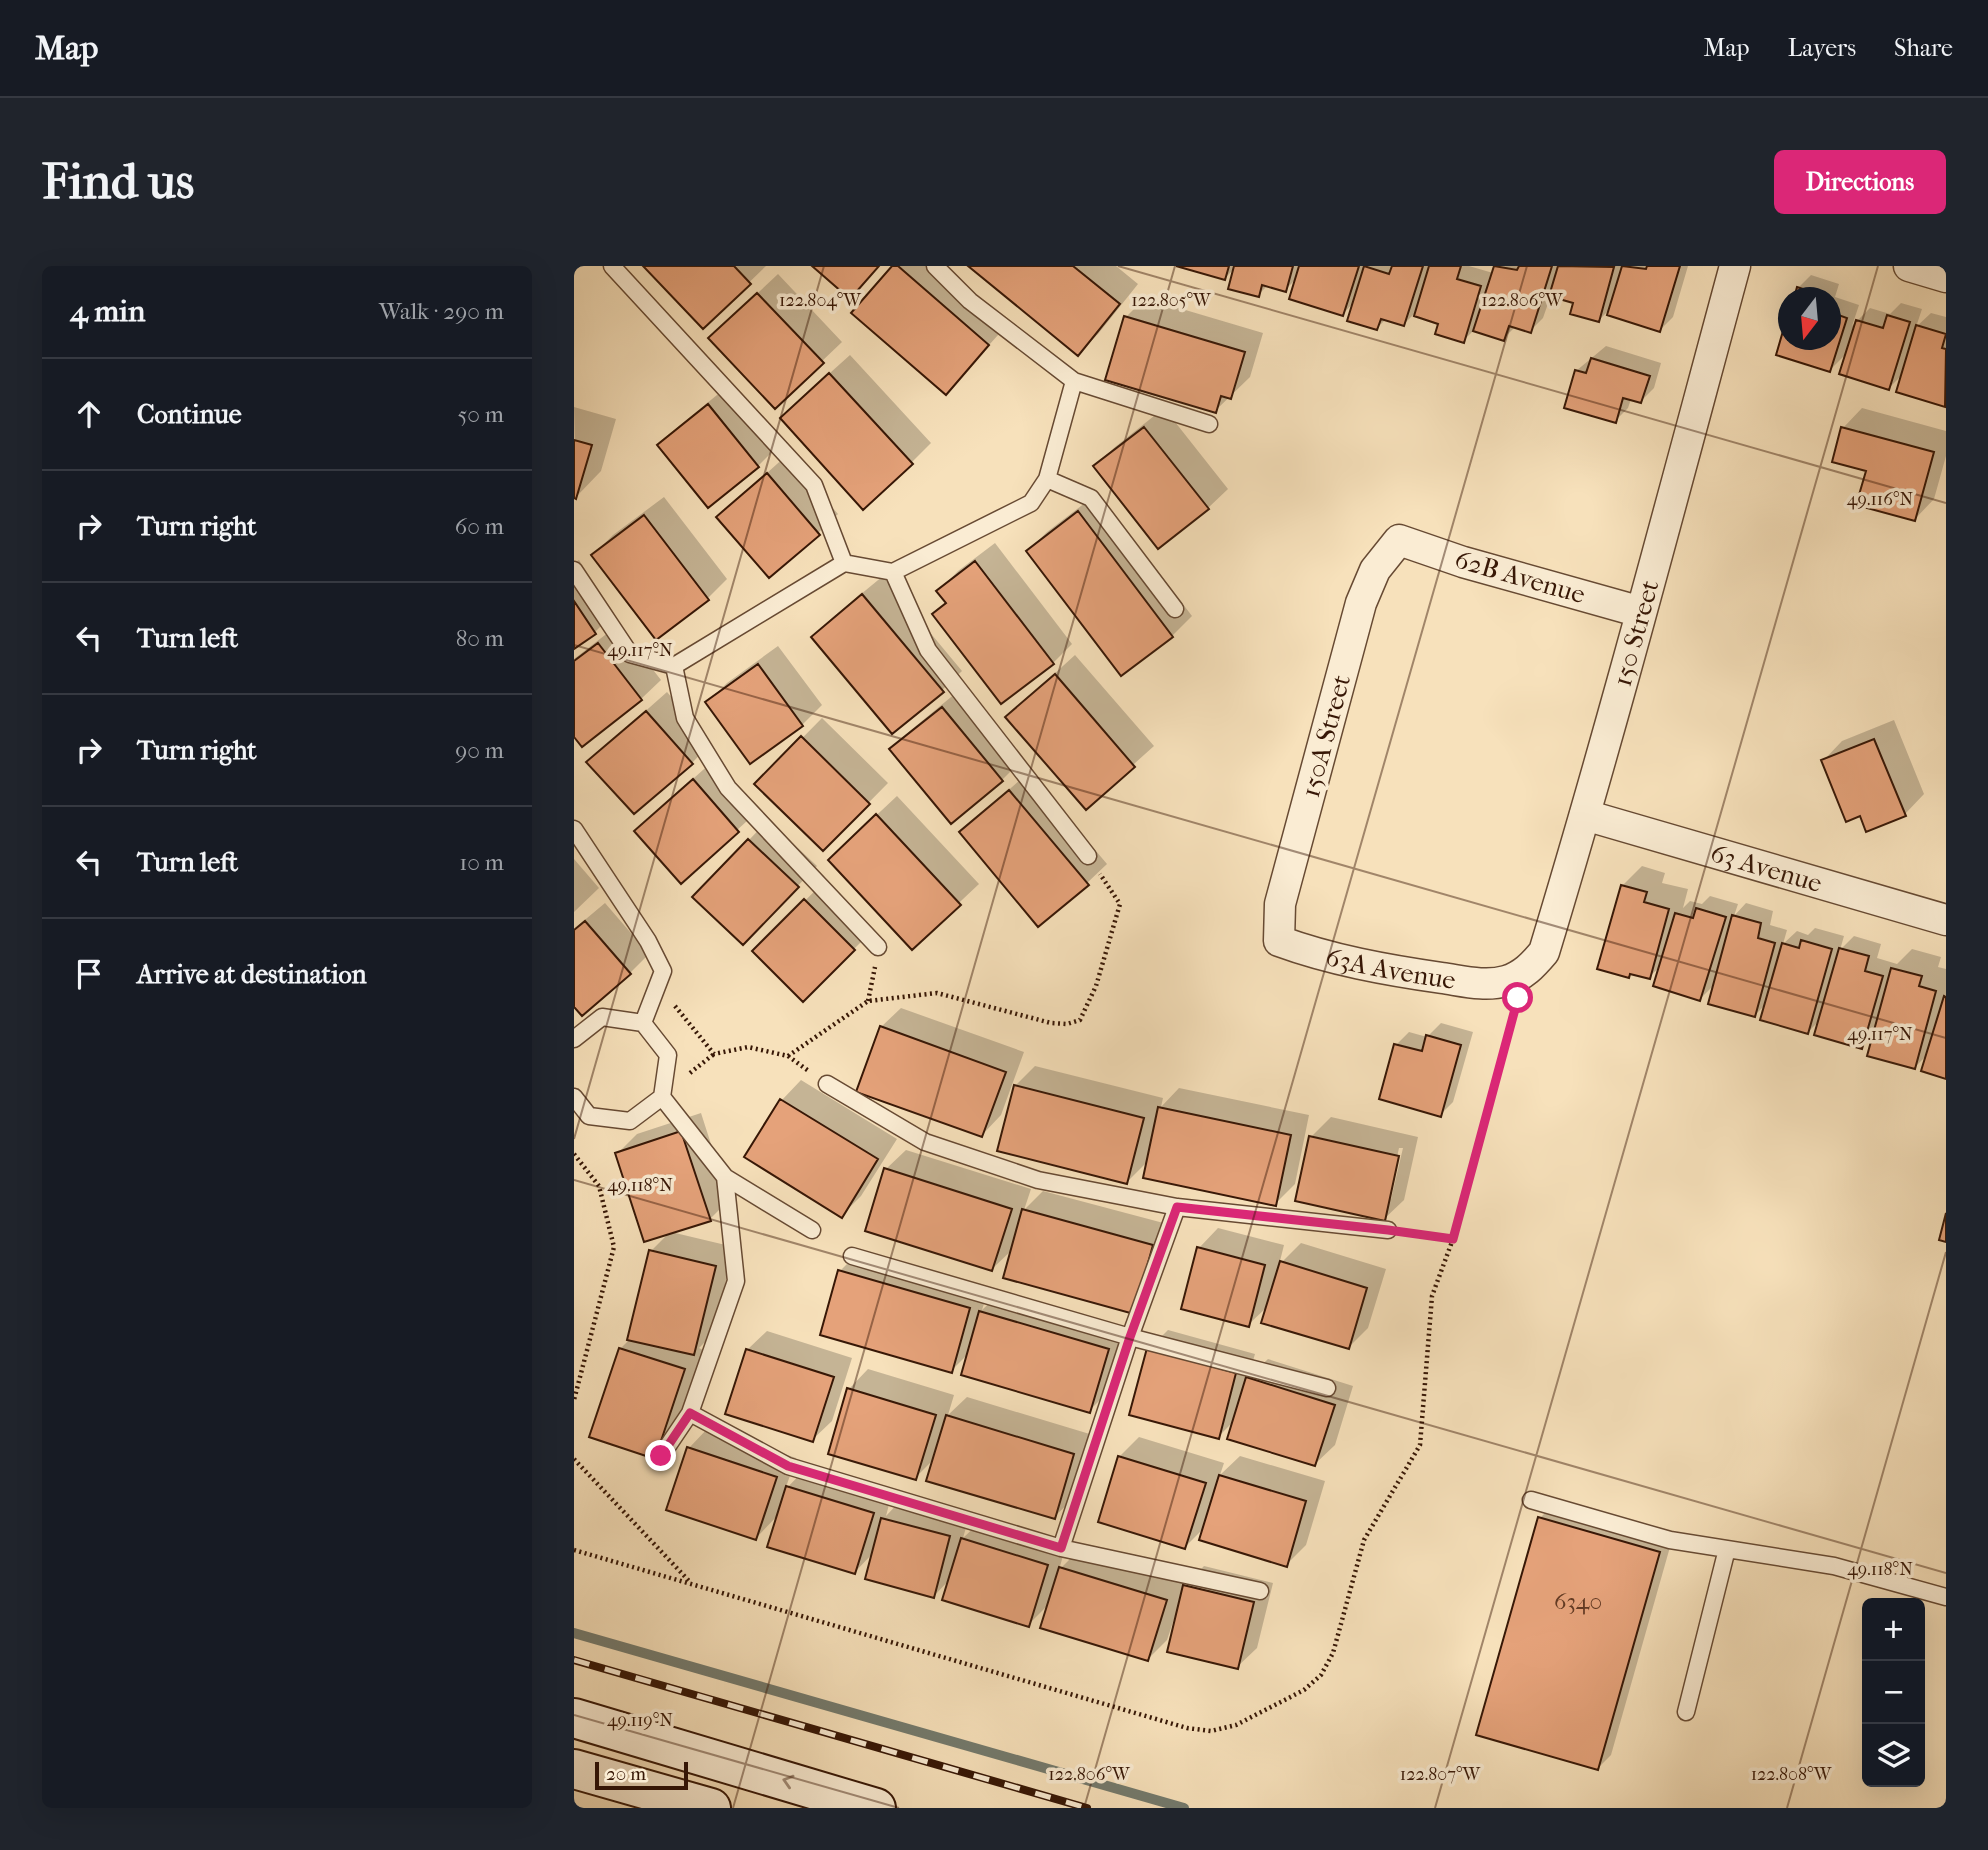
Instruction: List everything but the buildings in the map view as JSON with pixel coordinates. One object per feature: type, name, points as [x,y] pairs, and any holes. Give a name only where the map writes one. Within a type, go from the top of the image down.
[{"type":"main road","points":[[574,1717],[876,1808]]},
{"type":"main road","points":[[574,1769],[711,1808]]},
{"type":"street","name":"150 Street","points":[[1512,990],[1544,952],[1586,815],[1735,266]]},
{"type":"street","name":"62B Avenue","points":[[1399,540],[1463,562],[1641,612]]},
{"type":"street","name":"150A Street","points":[[1279,941],[1280,904],[1362,603],[1375,570],[1399,540]]},
{"type":"street","name":"63 Avenue","points":[[1586,815],[1946,920]]},
{"type":"street","name":"63A Avenue","points":[[1279,941],[1317,955],[1512,990]]},
{"type":"lane","points":[[612,266],[814,485],[844,563]]},
{"type":"lane","points":[[935,266],[970,301],[1074,381],[1209,424]]},
{"type":"lane","points":[[574,570],[630,653],[674,666],[844,563],[893,572],[1031,503],[1046,479],[1074,381]]},
{"type":"lane","points":[[1046,479],[1091,498],[1175,609]]},
{"type":"lane","points":[[893,572],[928,650],[1088,856]]},
{"type":"lane","points":[[674,666],[685,718],[728,788],[878,947]]},
{"type":"lane","points":[[574,829],[648,941],[663,971],[643,1023]]},
{"type":"lane","points":[[574,1039],[602,1017],[643,1023],[668,1055],[662,1097],[630,1121],[589,1116],[574,1097]]},
{"type":"lane","points":[[827,1084],[925,1142],[1038,1180],[1177,1207],[1388,1230]]},
{"type":"lane","points":[[662,1097],[725,1177],[812,1230]]},
{"type":"lane","points":[[661,1456],[690,1413],[736,1281],[725,1177]]},
{"type":"lane","points":[[1061,1548],[1130,1337],[1177,1207]]},
{"type":"lane","points":[[852,1256],[1130,1337],[1327,1388]]},
{"type":"lane","points":[[690,1413],[788,1466],[1061,1548],[1260,1591]]},
{"type":"lane","points":[[1531,1500],[1670,1540],[1834,1566],[1946,1597]]},
{"type":"lane","points":[[1686,1712],[1727,1549]]},
{"type":"path","points":[[681,1081],[714,1054],[748,1047],[788,1056],[868,1000],[937,993],[1051,1023],[1067,1024],[1080,1020],[1096,986],[1120,904],[1088,856]]},
{"type":"path","points":[[868,1000],[878,947]]},
{"type":"path","points":[[574,1550],[1187,1728],[1211,1731],[1236,1725],[1304,1690],[1321,1675],[1333,1653],[1364,1540],[1420,1445],[1432,1296],[1453,1239],[1512,990]]},
{"type":"path","points":[[671,1002],[714,1054]]},
{"type":"path","points":[[574,1154],[598,1186],[614,1248],[574,1400]]},
{"type":"path","points":[[1388,1230],[1453,1239]]},
{"type":"path","points":[[574,1459],[692,1584]]},
{"type":"waterway","points":[[574,1633],[1184,1808]]},
{"type":"railway","points":[[574,1660],[1087,1808]]},
{"type":"route","points":[[661,1456],[690,1413],[788,1466],[1061,1548],[1130,1337],[1177,1207],[1453,1239],[1518,998]]}]
